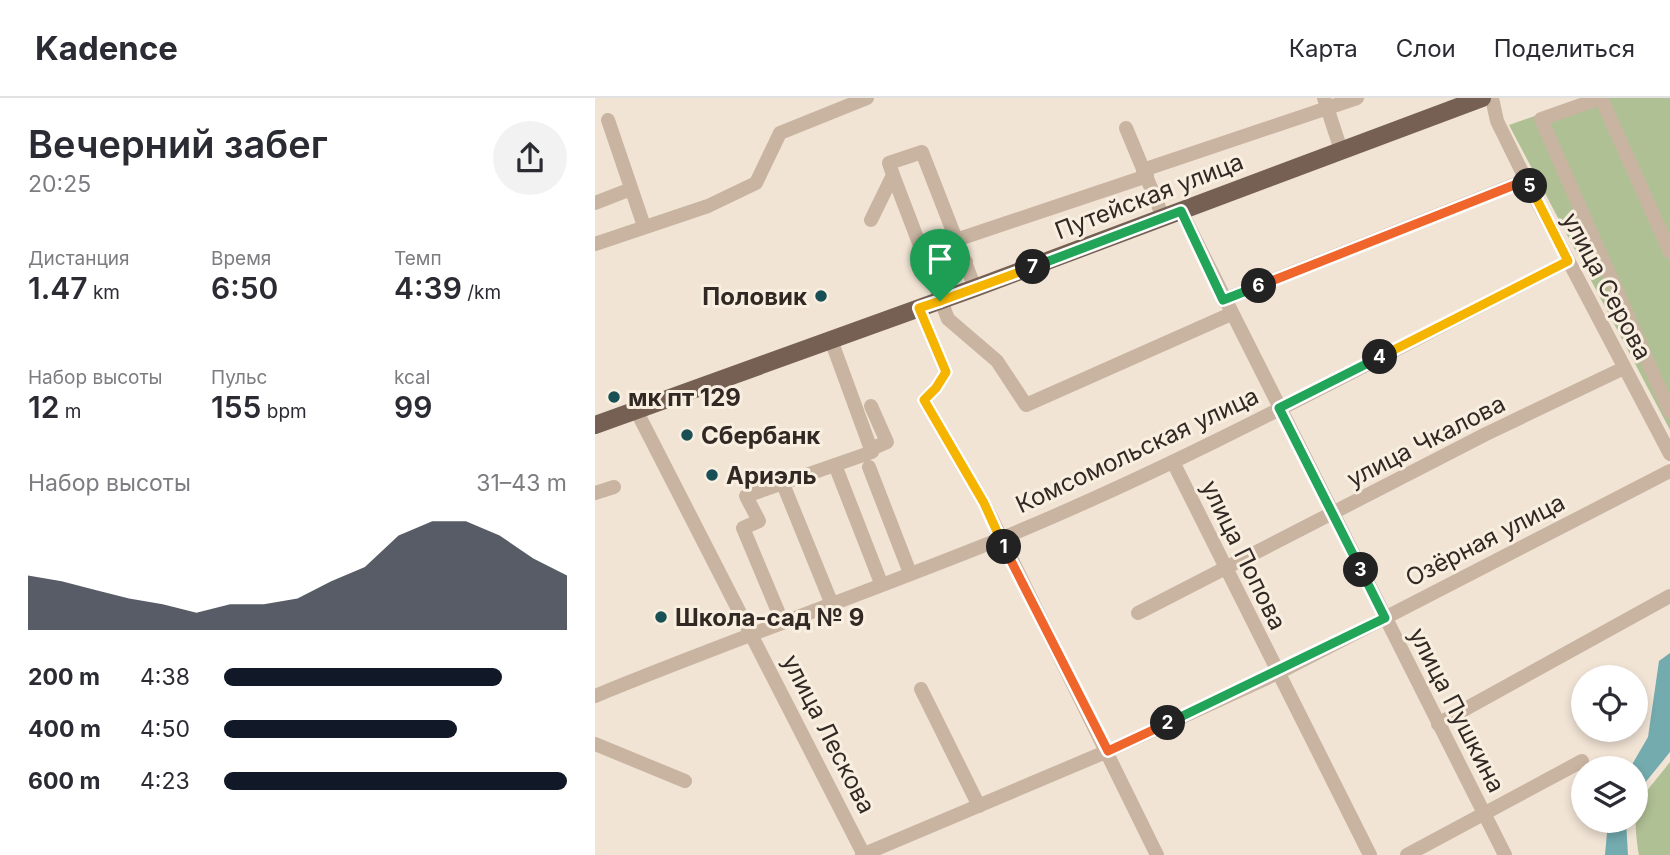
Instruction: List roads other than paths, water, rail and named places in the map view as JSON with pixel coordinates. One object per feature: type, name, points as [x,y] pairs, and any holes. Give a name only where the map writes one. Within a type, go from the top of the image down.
[{"type":"main road","name":"Путейская улица","points":[[595,425],[940,301],[1482,98]]},
{"type":"street","points":[[595,244],[708,206],[756,183],[780,133],[867,98]]},
{"type":"street","points":[[956,240],[1145,173],[1326,103],[1357,98]]},
{"type":"street","name":"улица Серова","points":[[1492,98],[1497,121],[1670,454]]},
{"type":"street","points":[[1670,252],[1601,98],[1541,120],[1670,412]]},
{"type":"street","points":[[1326,103],[1341,149]]},
{"type":"street","points":[[608,120],[644,226]]},
{"type":"street","points":[[1126,128],[1163,218]]},
{"type":"street","points":[[975,288],[922,152],[889,163],[947,319],[997,361],[1026,405],[1231,314]]},
{"type":"street","points":[[871,220],[893,175]]},
{"type":"street","points":[[1223,300],[1527,180]]},
{"type":"street","points":[[595,203],[631,189]]},
{"type":"street","name":"улица Пушкина","points":[[1181,211],[1223,300],[1505,855]]},
{"type":"street","name":"Комсомольская улица","points":[[595,696],[752,632],[1000,539],[1173,462],[1568,261]]},
{"type":"street","points":[[930,275],[966,262]]},
{"type":"street","points":[[919,308],[946,372],[924,400],[984,503],[1157,855]]},
{"type":"street","points":[[782,621],[743,528],[759,521],[745,496],[872,452],[831,340]]},
{"type":"street","name":"улица Чкалова","points":[[1138,613],[1486,434],[1624,368]]},
{"type":"street","points":[[871,406],[887,442],[871,449]]},
{"type":"street","name":"улица Лескова","points":[[636,410],[752,632],[863,855]]},
{"type":"street","name":"улица Попова","points":[[1173,462],[1370,855]]},
{"type":"street","points":[[835,465],[881,583]]},
{"type":"street","points":[[869,467],[909,573]]},
{"type":"street","name":"Озёрная улица","points":[[863,855],[1108,751],[1277,673],[1670,471]]},
{"type":"street","points":[[783,484],[831,602]]},
{"type":"street","points":[[595,493],[614,487]]},
{"type":"street","points":[[1438,724],[1670,596]]},
{"type":"street","points":[[921,689],[979,806]]},
{"type":"street","points":[[595,744],[685,781]]},
{"type":"street","points":[[1407,855],[1571,767]]},
{"type":"water","points":[[1670,653],[1670,752],[1648,779],[1648,756],[1637,756],[1645,742],[1648,742],[1659,661]]},
{"type":"water","points":[[1607,833],[1627,833],[1628,855],[1605,855]]},
{"type":"place","name":"Половик","points":[[821,296]]},
{"type":"place","name":"мк пт 129","points":[[614,397]]},
{"type":"place","name":"Сбербанк","points":[[687,435]]},
{"type":"place","name":"Ариэль","points":[[712,475]]},
{"type":"place","name":"Школа-сад № 9","points":[[661,617]]}]
